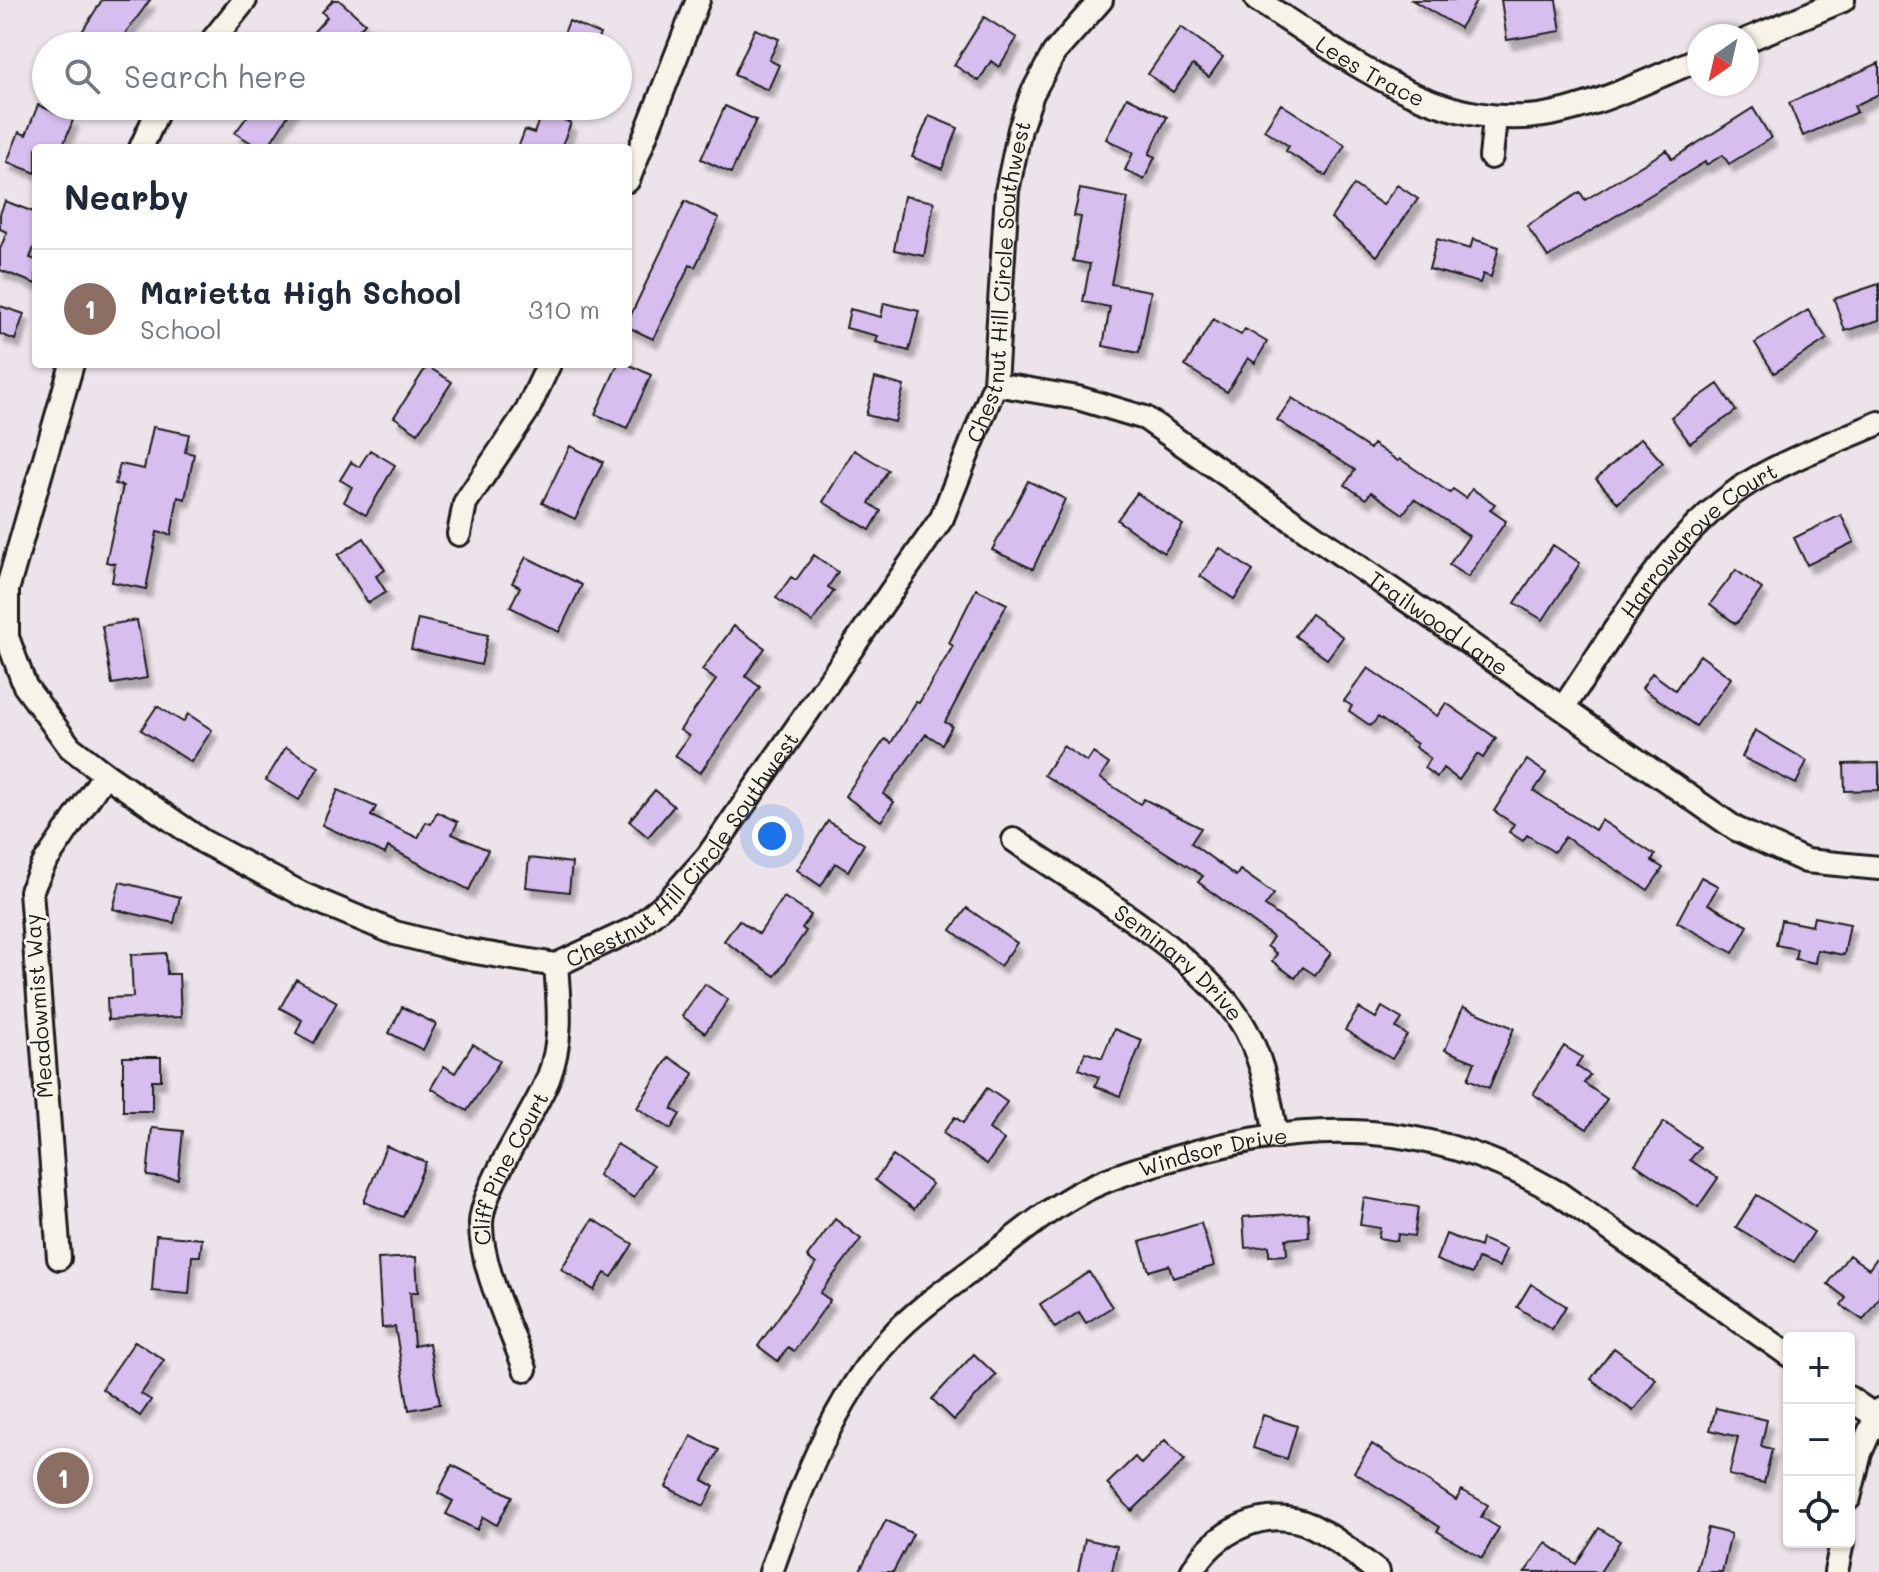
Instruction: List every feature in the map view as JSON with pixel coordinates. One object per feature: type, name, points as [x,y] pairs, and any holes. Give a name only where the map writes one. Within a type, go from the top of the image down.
[{"type":"street","points":[[219,32],[245,0]]},
{"type":"street","points":[[632,170],[698,0]]},
{"type":"street","name":"Chestnut Hill Circle Southwest","points":[[71,368],[7,590],[7,637],[25,686],[70,747],[202,841],[330,906],[409,936],[463,950],[556,965],[636,928],[668,901],[708,856],[942,518],[995,384],[1007,191],[1020,129],[1032,94],[1054,53],[1101,0]]},
{"type":"street","name":"Lees Trace","points":[[1257,0],[1385,84],[1421,101],[1495,118],[1565,111],[1687,64]]},
{"type":"street","points":[[1759,35],[1843,0]]},
{"type":"street","points":[[1491,157],[1495,118]]},
{"type":"street","points":[[143,144],[154,120]]},
{"type":"street","points":[[459,534],[465,503],[527,411],[547,368]]},
{"type":"street","name":"Trailwood Lane","points":[[995,384],[1078,398],[1145,418],[1758,842],[1806,861],[1879,868]]},
{"type":"street","name":"Harrowgrove Court","points":[[1563,708],[1672,552],[1707,515],[1763,476],[1879,423]]},
{"type":"street","name":"Meadowmist Way","points":[[59,1258],[31,891],[44,864],[105,774]]},
{"type":"street","name":"Seminary Drive","points":[[1014,840],[1155,938],[1221,996],[1245,1028],[1257,1055],[1269,1093],[1276,1137]]},
{"type":"street","name":"Cliff Pine Court","points":[[525,1369],[485,1252],[481,1222],[490,1192],[540,1097],[557,1050],[560,1020],[556,965]]},
{"type":"street","name":"Windsor Drive","points":[[771,1572],[794,1506],[849,1398],[891,1337],[922,1309],[1084,1190],[1226,1143],[1276,1137],[1383,1132],[1440,1142],[1520,1171],[1570,1201],[1783,1351]]},
{"type":"street","points":[[1854,1476],[1860,1453],[1877,1413],[1855,1401]]},
{"type":"street","points":[[1192,1572],[1217,1540],[1248,1523],[1267,1519],[1310,1525],[1378,1572]]},
{"type":"street","points":[[1836,1572],[1841,1548]]},
{"type":"building","points":[[102,0],[150,0],[126,32],[82,32]]},
{"type":"building","points":[[333,0],[339,0],[365,23],[357,32],[314,32],[327,17],[322,12]]},
{"type":"building","points":[[1412,0],[1477,0],[1460,28]]},
{"type":"building","points":[[1501,0],[1556,0],[1561,31],[1507,40]]},
{"type":"building","points":[[984,17],[1017,38],[999,67],[991,61],[979,81],[954,65]]},
{"type":"building","points":[[569,21],[595,32],[565,32]]},
{"type":"building","points":[[1181,27],[1223,57],[1209,77],[1193,65],[1173,92],[1148,74]]},
{"type":"building","points":[[755,29],[779,39],[769,60],[779,65],[768,90],[734,75]]},
{"type":"building","points":[[1879,63],[1879,94],[1854,106],[1857,112],[1803,136],[1789,103]]},
{"type":"building","points":[[1127,97],[1167,117],[1149,154],[1155,157],[1144,180],[1125,170],[1133,153],[1106,139]]},
{"type":"building","points":[[1281,104],[1345,145],[1326,176],[1286,151],[1289,146],[1264,130]]},
{"type":"building","points":[[725,106],[756,120],[731,173],[701,159]]},
{"type":"building","points":[[1753,108],[1771,138],[1729,164],[1723,155],[1706,165],[1705,162],[1548,257],[1527,226],[1580,192],[1585,200],[1667,150],[1672,159]]},
{"type":"building","points":[[929,116],[958,128],[942,169],[912,157]]},
{"type":"building","points":[[32,120],[73,120],[64,144],[32,144],[32,171],[7,162],[19,132],[26,135]]},
{"type":"building","points":[[245,120],[285,120],[270,144],[253,144],[235,133]]},
{"type":"building","points":[[539,120],[571,123],[562,144],[520,144],[525,130],[534,133]]},
{"type":"building","points":[[1354,185],[1383,205],[1397,185],[1418,199],[1377,256],[1331,218]]},
{"type":"building","points":[[1080,189],[1128,198],[1111,284],[1151,291],[1139,353],[1103,346],[1110,307],[1083,302],[1090,264],[1073,261],[1081,217],[1074,216]]},
{"type":"building","points":[[904,196],[934,202],[924,256],[894,250]]},
{"type":"building","points":[[5,201],[32,211],[32,282],[0,270],[0,249],[7,232],[0,229],[0,214]]},
{"type":"building","points":[[685,201],[719,218],[695,267],[690,265],[653,339],[632,329],[632,313]]},
{"type":"building","points":[[1437,239],[1470,249],[1473,239],[1499,247],[1491,277],[1483,274],[1480,283],[1429,269]]},
{"type":"building","points":[[1879,284],[1879,320],[1845,331],[1834,299]]},
{"type":"building","points":[[884,303],[919,311],[909,351],[876,342],[878,336],[846,328],[850,309],[881,317]]},
{"type":"building","points":[[0,306],[24,314],[15,340],[0,334]]},
{"type":"building","points":[[1808,310],[1827,339],[1774,373],[1755,343]]},
{"type":"building","points":[[1213,319],[1241,335],[1245,329],[1267,342],[1255,363],[1248,358],[1227,392],[1185,366]]},
{"type":"building","points":[[632,366],[651,375],[627,428],[595,414],[616,368]]},
{"type":"building","points":[[426,368],[452,382],[418,433],[394,417]]},
{"type":"building","points":[[875,378],[904,386],[895,422],[866,415]]},
{"type":"building","points":[[1718,384],[1736,411],[1690,443],[1671,417]]},
{"type":"building","points":[[1292,398],[1370,449],[1373,444],[1450,493],[1453,489],[1466,498],[1472,489],[1495,504],[1490,510],[1506,521],[1468,577],[1449,565],[1469,536],[1414,499],[1403,514],[1371,492],[1366,499],[1345,485],[1355,470],[1277,420]]},
{"type":"building","points":[[153,427],[189,434],[185,452],[194,454],[185,499],[178,497],[171,535],[157,532],[146,589],[112,582],[115,564],[106,562],[123,486],[115,484],[120,464],[144,469]]},
{"type":"building","points":[[1641,438],[1663,463],[1618,503],[1596,479]]},
{"type":"building","points":[[570,446],[603,462],[575,519],[542,503]]},
{"type":"building","points":[[370,450],[395,465],[366,515],[344,502],[352,487],[340,480],[351,462],[359,467]]},
{"type":"building","points":[[854,450],[888,470],[869,503],[881,511],[870,530],[823,502]]},
{"type":"building","points":[[1028,481],[1065,499],[1033,569],[992,550]]},
{"type":"building","points":[[1137,493],[1183,525],[1164,553],[1117,520]]},
{"type":"building","points":[[1841,515],[1854,542],[1807,565],[1794,538]]},
{"type":"building","points":[[364,538],[385,570],[376,576],[386,592],[368,603],[338,555]]},
{"type":"building","points":[[1553,545],[1580,563],[1543,620],[1515,603]]},
{"type":"building","points":[[1220,548],[1253,571],[1234,599],[1200,576]]},
{"type":"building","points":[[814,555],[838,572],[828,587],[834,591],[812,622],[776,598],[791,577],[796,580]]},
{"type":"building","points":[[526,557],[582,585],[559,632],[510,607],[520,587],[512,583]]},
{"type":"building","points":[[1736,570],[1762,589],[1736,624],[1710,604]]},
{"type":"building","points":[[976,589],[1007,604],[945,722],[952,726],[942,744],[926,734],[883,794],[894,802],[881,821],[845,796],[885,739],[891,743],[916,702],[919,703],[953,646],[949,643]]},
{"type":"building","points":[[1311,614],[1343,637],[1327,659],[1295,636]]},
{"type":"building","points":[[418,619],[488,635],[481,665],[411,649]]},
{"type":"building","points":[[137,620],[147,678],[112,684],[102,626]]},
{"type":"building","points":[[734,626],[765,648],[745,676],[760,687],[700,773],[675,756],[689,736],[680,730],[716,680],[702,670]]},
{"type":"building","points":[[1700,655],[1731,678],[1696,726],[1642,688],[1652,673],[1675,690]]},
{"type":"building","points":[[1368,668],[1437,716],[1446,703],[1496,738],[1483,758],[1477,754],[1459,780],[1443,768],[1437,777],[1424,768],[1430,758],[1415,747],[1417,744],[1378,717],[1371,726],[1349,711],[1352,706],[1344,701]]},
{"type":"building","points":[[157,706],[183,722],[188,714],[212,730],[191,762],[141,730]]},
{"type":"building","points":[[1755,730],[1807,761],[1796,784],[1742,757]]},
{"type":"building","points":[[1063,746],[1087,762],[1093,753],[1109,764],[1100,778],[1140,804],[1144,799],[1201,828],[1191,843],[1236,876],[1240,870],[1274,894],[1265,906],[1331,953],[1315,975],[1303,967],[1295,978],[1272,961],[1277,954],[1267,946],[1273,937],[1198,882],[1203,876],[1044,775]]},
{"type":"building","points":[[286,747],[319,767],[299,800],[266,780]]},
{"type":"building","points":[[1527,760],[1546,773],[1534,791],[1595,830],[1601,820],[1655,855],[1652,861],[1663,868],[1648,890],[1565,837],[1554,852],[1527,835],[1523,841],[1509,832],[1514,824],[1494,811]]},
{"type":"building","points":[[1879,763],[1879,790],[1845,791],[1844,764]]},
{"type":"building","points":[[338,790],[376,807],[371,816],[418,838],[426,822],[431,824],[437,812],[458,822],[452,834],[488,850],[469,890],[388,847],[385,854],[322,825]]},
{"type":"building","points":[[655,790],[674,806],[648,837],[629,821]]},
{"type":"building","points":[[828,821],[864,844],[848,871],[835,863],[821,886],[797,870]]},
{"type":"building","points":[[529,858],[572,863],[569,892],[526,887]]},
{"type":"building","points":[[1701,877],[1718,886],[1708,904],[1748,926],[1733,953],[1677,922]]},
{"type":"building","points":[[120,882],[180,897],[174,923],[113,909]]},
{"type":"building","points":[[784,897],[811,915],[802,928],[806,931],[775,976],[724,941],[739,920],[759,934]]},
{"type":"building","points":[[967,908],[1017,943],[1000,966],[951,930]]},
{"type":"building","points":[[1814,917],[1850,924],[1844,955],[1817,950],[1815,963],[1795,959],[1797,949],[1776,945],[1781,920],[1812,926]]},
{"type":"building","points":[[166,953],[167,974],[179,974],[181,1017],[108,1020],[107,998],[133,997],[131,955]]},
{"type":"building","points":[[296,979],[337,1002],[314,1043],[296,1033],[302,1020],[280,1008]]},
{"type":"building","points":[[705,984],[728,1000],[705,1033],[682,1016]]},
{"type":"building","points":[[402,1007],[436,1024],[423,1050],[389,1033]]},
{"type":"building","points":[[1382,1007],[1402,1019],[1396,1028],[1407,1035],[1392,1059],[1345,1030],[1359,1008],[1376,1018]]},
{"type":"building","points":[[1463,1007],[1514,1028],[1489,1088],[1468,1079],[1475,1062],[1445,1050]]},
{"type":"building","points":[[1114,1029],[1142,1040],[1120,1096],[1095,1086],[1099,1077],[1079,1069],[1085,1052],[1102,1058]]},
{"type":"building","points":[[473,1044],[500,1061],[467,1111],[431,1088],[444,1066],[455,1073]]},
{"type":"building","points":[[1564,1046],[1582,1057],[1576,1066],[1590,1075],[1584,1083],[1607,1099],[1587,1129],[1533,1094]]},
{"type":"building","points":[[123,1057],[161,1057],[161,1080],[152,1080],[152,1111],[123,1111]]},
{"type":"building","points":[[669,1057],[694,1074],[672,1109],[680,1114],[671,1129],[637,1108]]},
{"type":"building","points":[[987,1088],[1007,1102],[989,1129],[1004,1140],[987,1164],[943,1133],[955,1117],[963,1123]]},
{"type":"building","points":[[1664,1122],[1700,1147],[1690,1160],[1718,1178],[1698,1207],[1635,1164]]},
{"type":"building","points":[[152,1128],[183,1131],[178,1179],[147,1176]]},
{"type":"building","points":[[617,1144],[653,1166],[634,1198],[598,1175]]},
{"type":"building","points":[[386,1146],[426,1162],[403,1217],[364,1202]]},
{"type":"building","points":[[893,1156],[932,1184],[914,1209],[875,1180]]},
{"type":"building","points":[[1757,1195],[1814,1232],[1794,1262],[1736,1227]]},
{"type":"building","points":[[1364,1198],[1418,1207],[1414,1236],[1398,1234],[1397,1241],[1378,1238],[1380,1228],[1360,1225]]},
{"type":"building","points":[[1308,1213],[1309,1237],[1286,1239],[1287,1255],[1269,1256],[1269,1246],[1245,1248],[1243,1217]]},
{"type":"building","points":[[593,1219],[633,1244],[612,1277],[605,1273],[594,1290],[561,1269]]},
{"type":"building","points":[[835,1219],[861,1239],[820,1293],[830,1300],[794,1351],[788,1347],[778,1361],[758,1346],[816,1264],[807,1257]]},
{"type":"building","points":[[1201,1223],[1214,1266],[1173,1278],[1169,1265],[1149,1271],[1140,1242]]},
{"type":"building","points":[[1446,1234],[1480,1247],[1482,1239],[1506,1249],[1499,1267],[1478,1259],[1472,1274],[1436,1260]]},
{"type":"building","points":[[156,1235],[202,1239],[200,1256],[192,1256],[189,1294],[152,1291]]},
{"type":"building","points":[[1849,1255],[1869,1269],[1879,1255],[1879,1297],[1863,1320],[1841,1305],[1846,1298],[1828,1284]]},
{"type":"building","points":[[416,1257],[418,1292],[410,1292],[414,1346],[429,1343],[440,1404],[409,1410],[395,1327],[382,1328],[378,1259]]},
{"type":"building","points":[[1089,1272],[1112,1307],[1086,1323],[1079,1312],[1055,1328],[1040,1304]]},
{"type":"building","points":[[1531,1284],[1566,1306],[1552,1329],[1517,1307]]},
{"type":"building","points":[[135,1341],[164,1360],[141,1394],[151,1400],[140,1416],[102,1389]]},
{"type":"building","points":[[1614,1348],[1656,1379],[1633,1411],[1591,1379]]},
{"type":"building","points":[[974,1354],[996,1375],[954,1420],[932,1399]]},
{"type":"building","points":[[1716,1408],[1767,1420],[1761,1446],[1772,1449],[1764,1483],[1729,1475],[1738,1437],[1710,1430]]},
{"type":"building","points":[[1263,1415],[1297,1426],[1287,1459],[1253,1448]]},
{"type":"building","points":[[691,1436],[719,1450],[703,1480],[714,1486],[704,1506],[666,1487]]},
{"type":"building","points":[[1165,1440],[1185,1460],[1132,1511],[1107,1484],[1135,1457],[1141,1464]]},
{"type":"building","points":[[1372,1444],[1456,1500],[1462,1490],[1488,1505],[1481,1517],[1499,1528],[1482,1558],[1437,1531],[1440,1527],[1354,1472]]},
{"type":"building","points":[[452,1465],[512,1496],[497,1525],[483,1517],[477,1530],[446,1514],[453,1501],[438,1493]]},
{"type":"building","points":[[886,1520],[913,1534],[893,1572],[859,1572]]},
{"type":"building","points":[[1599,1528],[1620,1541],[1600,1572],[1525,1572],[1546,1543],[1576,1564]]},
{"type":"building","points":[[1708,1528],[1731,1534],[1722,1572],[1696,1572]]},
{"type":"building","points":[[1085,1539],[1117,1546],[1112,1572],[1078,1572]]},
{"type":"place","name":"Marietta High School","points":[[63,1478]]}]
